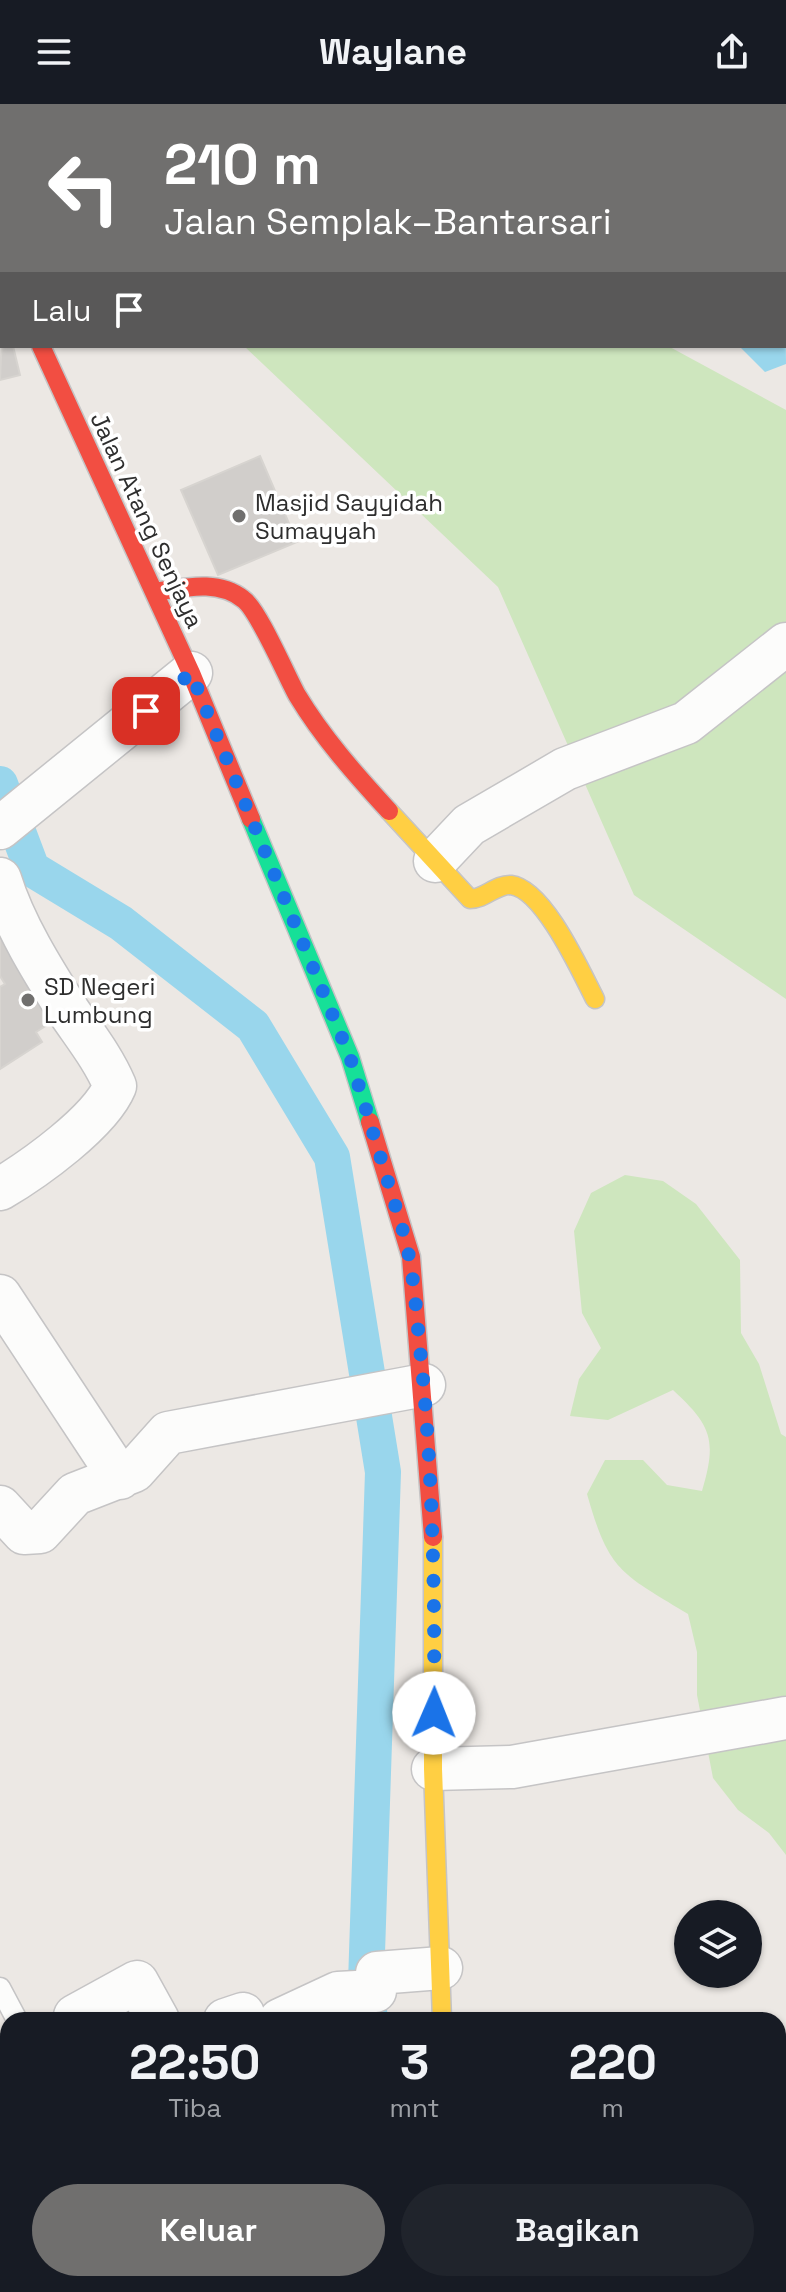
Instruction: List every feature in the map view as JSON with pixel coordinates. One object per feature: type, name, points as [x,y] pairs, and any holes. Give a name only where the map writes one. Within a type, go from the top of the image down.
[{"type":"main road","name":"Jalan Atang Senjaya","points":[[42,348],[191,673],[350,1057],[411,1257],[414,1387],[436,1571],[433,1769],[442,2012]]},
{"type":"main road","points":[[154,592],[202,585],[227,590],[246,600],[298,696],[333,750],[473,900],[509,884],[521,887],[536,900],[561,937],[595,999]]},
{"type":"street","points":[[435,861],[469,825],[565,769],[686,723],[786,644]]},
{"type":"street","points":[[0,828],[191,673]]},
{"type":"street","points":[[0,879],[19,923],[69,1011],[105,1061],[115,1086],[103,1110],[53,1149],[41,1165],[0,1189]]},
{"type":"street","points":[[0,1296],[120,1478]]},
{"type":"street","points":[[0,1507],[24,1533],[40,1532],[75,1494],[138,1468],[168,1433],[414,1387]]},
{"type":"street","points":[[433,1769],[512,1767],[786,1718]]},
{"type":"street","points":[[302,2012],[357,1992],[377,1973],[441,1968]]},
{"type":"street","points":[[82,2012],[137,1982],[154,2012]]},
{"type":"lane","points":[[0,1988],[13,2012]]},
{"type":"green space","points":[[246,348],[672,348],[786,410],[786,999],[634,895],[498,587]]},
{"type":"green space","points":[[625,1175],[663,1181],[696,1204],[740,1260],[741,1333],[759,1364],[781,1434],[786,1437],[786,1855],[769,1833],[738,1810],[713,1778],[697,1695],[697,1652],[688,1614],[632,1579],[621,1568],[603,1540],[587,1494],[605,1460],[643,1460],[667,1485],[702,1491],[709,1459],[710,1446],[703,1424],[673,1390],[608,1420],[570,1416],[579,1379],[601,1348],[582,1313],[574,1231],[591,1193]]},
{"type":"water","points":[[741,348],[786,348],[786,364],[765,372]]},
{"type":"building","points":[[1,348],[13,348],[20,375],[0,380]]},
{"type":"building","name":"Masjid Sayyidah Sumayyah","points":[[260,456],[297,542],[218,575],[181,490]]},
{"type":"building","name":"SD Negeri Lumbung","points":[[0,911],[65,1014],[36,1032],[42,1042],[0,1069],[0,987],[5,984],[0,976]]},
{"type":"waterway","points":[[0,784],[32,869],[121,923],[253,1026],[332,1157],[383,1472],[366,1983],[369,2012]]},
{"type":"traffic: fast","points":[[251,819],[350,1057],[370,1122]]},
{"type":"traffic: slow","points":[[389,811],[470,899],[511,885],[524,890],[560,933],[595,999]]},
{"type":"traffic: slow","points":[[433,1537],[433,1769],[442,2012]]},
{"type":"traffic: jam","points":[[42,348],[191,673],[251,819]]},
{"type":"traffic: jam","points":[[154,592],[211,587],[243,599],[264,628],[307,711],[389,811]]},
{"type":"traffic: jam","points":[[370,1122],[411,1257],[433,1537]]},
{"type":"place","name":"Masjid Sayyidah Sumayyah","points":[[239,516]]},
{"type":"place","name":"SD Negeri Lumbung","points":[[28,1000]]},
{"type":"route","points":[[146,711],[191,673],[350,1057],[411,1257],[424,1385],[436,1571],[434,1713]]}]
